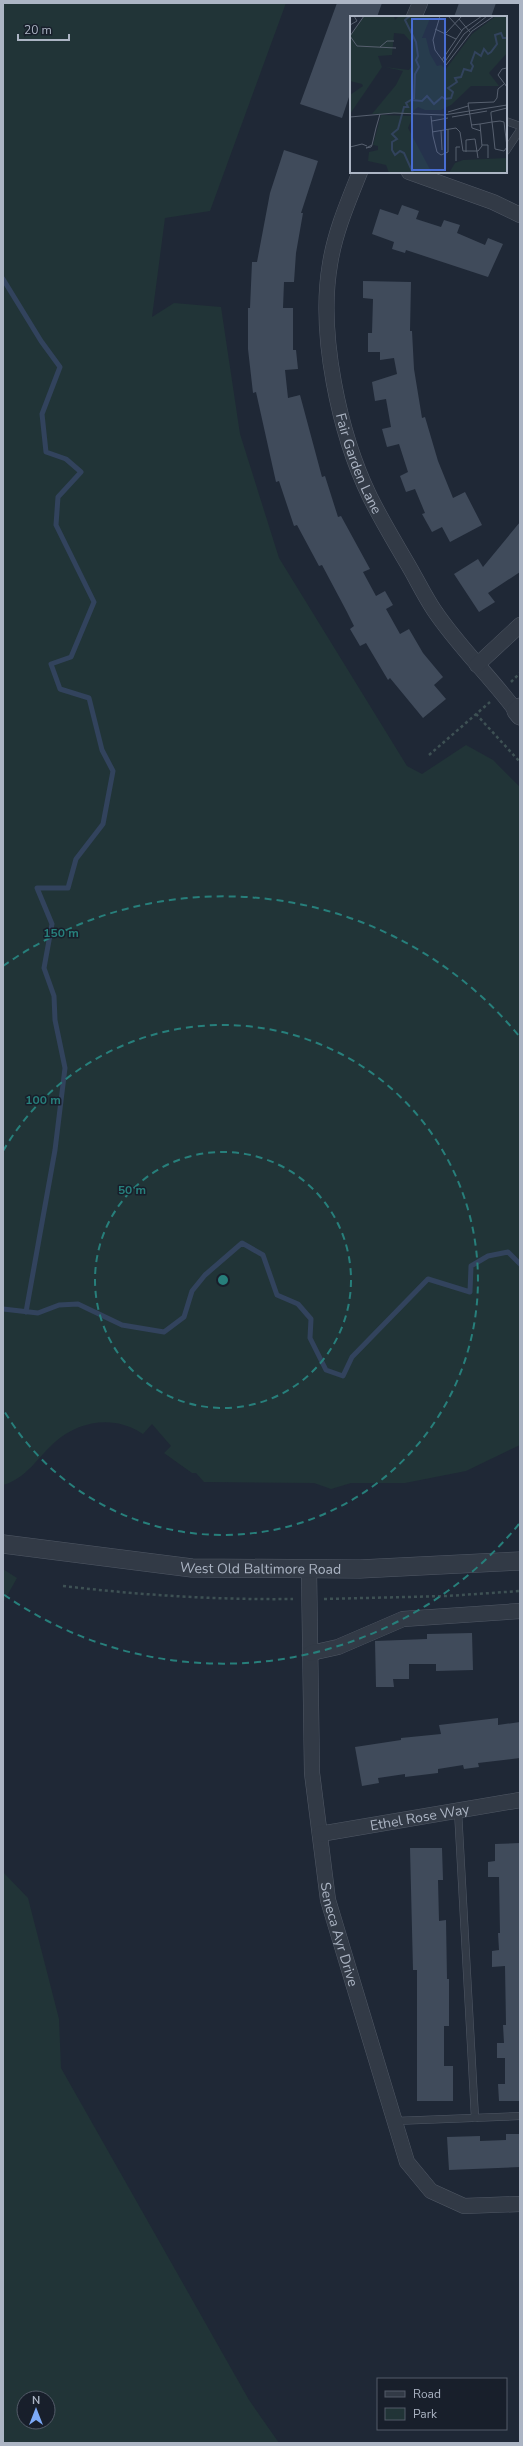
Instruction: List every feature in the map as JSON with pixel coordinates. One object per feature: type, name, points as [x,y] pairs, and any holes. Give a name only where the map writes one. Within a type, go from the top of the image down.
[{"type":"street","points":[[414,16],[420,3]]},
{"type":"street","name":"Fair Garden Lane","points":[[360,173],[337,232],[330,264],[327,297],[329,341],[335,381],[345,427],[370,496],[433,609],[477,665],[519,711]]},
{"type":"street","points":[[411,173],[493,202],[520,215]]},
{"type":"street","points":[[477,665],[520,625]]},
{"type":"street","name":"West Old Baltimore Road","points":[[3,1544],[192,1568],[309,1570],[520,1561]]},
{"type":"street","name":"Seneca Ayr Drive","points":[[309,1570],[312,1772],[328,1900],[407,2162],[431,2191],[464,2206],[520,2204]]},
{"type":"street","points":[[311,1653],[338,1647],[403,1619],[520,1611]]},
{"type":"street","name":"Ethel Rose Way","points":[[320,1834],[520,1800]]},
{"type":"lane","points":[[507,121],[520,126]]},
{"type":"lane","points":[[507,150],[520,130]]},
{"type":"lane","points":[[458,1811],[475,2118]]},
{"type":"lane","points":[[395,2121],[520,2116]]},
{"type":"path","points":[[429,755],[502,692],[520,673]]},
{"type":"path","points":[[476,714],[520,762]]},
{"type":"path","points":[[62,1586],[137,1595],[225,1600],[447,1596],[520,1591]]},
{"type":"green space","points":[[3,3],[286,3],[210,211],[165,218],[152,317],[174,303],[221,307],[240,434],[279,558],[407,766],[422,774],[466,745],[493,760],[520,787],[520,1445],[466,1471],[405,1483],[351,1483],[331,1489],[314,1483],[204,1482],[196,1473],[192,1473],[164,1453],[171,1446],[152,1424],[143,1434],[121,1424],[109,1422],[86,1425],[75,1429],[55,1442],[25,1473],[3,1485]]},
{"type":"green space","points":[[3,1569],[17,1578],[3,1603]]},
{"type":"green space","points":[[3,1872],[28,1898],[59,2019],[61,2068],[249,2400],[279,2443],[3,2443]]},
{"type":"building","points":[[337,3],[382,3],[377,16],[350,16],[350,94],[342,118],[300,104]]},
{"type":"building","points":[[459,3],[496,3],[491,16],[454,16]]},
{"type":"building","points":[[284,150],[318,161],[301,213],[303,213],[296,253],[294,282],[284,282],[283,308],[293,308],[293,350],[296,350],[298,369],[285,370],[288,398],[300,395],[322,477],[325,476],[338,517],[341,516],[370,569],[363,572],[376,596],[385,591],[393,605],[386,609],[400,634],[409,629],[423,653],[443,677],[434,685],[446,699],[423,718],[390,678],[388,680],[366,643],[360,646],[350,629],[354,626],[322,565],[319,566],[297,525],[294,526],[279,481],[276,482],[256,392],[253,393],[248,349],[248,308],[250,308],[252,262],[257,262],[270,193]]},
{"type":"building","points":[[402,205],[419,211],[416,219],[441,227],[444,220],[460,225],[457,233],[485,245],[488,238],[503,244],[488,277],[406,250],[405,253],[392,249],[394,242],[372,234],[380,209],[398,215]]},
{"type":"building","points":[[363,281],[411,282],[410,331],[412,331],[414,369],[422,418],[425,417],[438,461],[453,498],[465,492],[482,525],[450,542],[442,527],[432,532],[422,514],[425,513],[415,489],[406,492],[400,476],[408,472],[399,444],[387,447],[382,429],[391,427],[386,399],[375,401],[372,382],[397,374],[394,358],[380,360],[380,352],[368,352],[368,333],[372,333],[373,299],[363,298]]},
{"type":"building","points":[[520,522],[520,572],[488,593],[495,602],[479,612],[454,574],[478,559],[483,567]]},
{"type":"building","points":[[472,1633],[473,1670],[436,1671],[436,1664],[409,1664],[409,1679],[393,1679],[394,1687],[376,1687],[375,1641],[427,1639],[427,1634]]},
{"type":"building","points":[[498,1718],[498,1725],[520,1722],[520,1758],[478,1763],[479,1767],[464,1769],[463,1765],[438,1769],[438,1773],[405,1777],[405,1774],[378,1778],[379,1783],[362,1786],[355,1747],[401,1740],[401,1738],[441,1734],[439,1725]]},
{"type":"building","points":[[520,1843],[520,2101],[499,2101],[498,2084],[505,2084],[505,2058],[497,2058],[497,2043],[504,2043],[503,2025],[506,2025],[505,1966],[492,1967],[492,1951],[499,1950],[499,1877],[488,1877],[488,1862],[495,1861],[495,1844]]},
{"type":"building","points":[[410,1848],[442,1848],[443,1880],[438,1880],[439,1921],[446,1920],[447,1979],[449,1979],[449,2026],[444,2026],[444,2066],[453,2066],[453,2101],[417,2101],[417,1970],[413,1970]]},
{"type":"building","points":[[506,2134],[520,2134],[520,2167],[449,2170],[447,2137],[480,2136],[480,2141],[506,2140]]},
{"type":"waterway","points":[[3,279],[41,341],[60,367],[42,414],[46,452],[66,459],[81,472],[58,497],[56,525],[94,602],[71,657],[51,664],[60,689],[89,698],[102,750],[113,771],[103,824],[76,859],[68,888],[37,888],[52,924],[44,968],[54,996],[55,1020],[65,1068],[55,1150],[26,1312]]},
{"type":"waterway","points":[[3,1309],[38,1313],[59,1305],[78,1304],[122,1325],[164,1332],[184,1317],[192,1291],[205,1275],[242,1243],[263,1255],[277,1295],[298,1304],[311,1319],[310,1338],[326,1370],[343,1376],[352,1357],[428,1279],[470,1292],[471,1266],[488,1256],[508,1252],[520,1264]]}]
